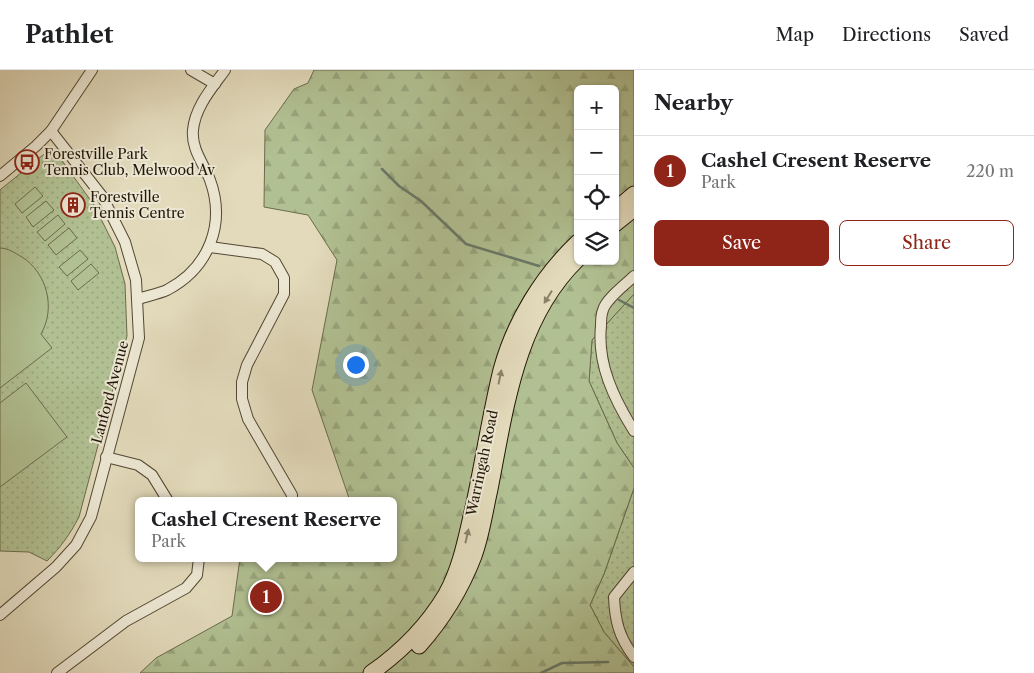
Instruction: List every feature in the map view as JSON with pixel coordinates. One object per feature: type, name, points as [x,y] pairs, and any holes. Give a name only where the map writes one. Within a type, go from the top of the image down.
[{"type":"highway","points":[[619,207],[634,194]]},
{"type":"highway","points":[[619,222],[634,209]]},
{"type":"highway","points":[[619,223],[634,216]]},
{"type":"highway","name":"Warringah Road","points":[[371,673],[386,663],[410,642],[446,594],[464,547],[476,497],[501,370],[511,341],[540,285],[574,246]]},
{"type":"highway","name":"Warringah Road","points":[[389,673],[414,651],[434,629],[463,583],[475,554],[513,375],[523,343],[537,314],[557,283],[574,264]]},
{"type":"street","points":[[0,176],[52,131],[92,70]]},
{"type":"street","points":[[191,70],[215,84]]},
{"type":"street","points":[[138,299],[166,291],[184,279],[210,247],[215,227],[214,195],[210,179],[196,150],[193,133],[194,120],[200,107],[225,70]]},
{"type":"street","name":"Lanford Avenue","points":[[0,615],[56,567],[76,545],[91,517],[139,338],[136,280],[125,242],[102,196],[52,131]]},
{"type":"street","points":[[210,247],[262,254],[276,262],[284,278],[284,294],[247,365],[242,382],[242,399],[248,419],[292,497]]},
{"type":"street","points":[[634,276],[612,297],[603,310],[600,340],[605,374],[622,412],[634,431]]},
{"type":"street","points":[[106,457],[138,465],[152,474],[166,497]]},
{"type":"street","points":[[57,673],[126,621],[186,588],[197,574],[199,562]]},
{"type":"street","points":[[634,572],[614,597],[615,618],[625,644],[634,657]]},
{"type":"green space","points":[[314,70],[634,70],[634,294],[592,340],[589,381],[617,443],[634,468],[634,488],[604,574],[590,605],[604,632],[634,667],[634,673],[140,673],[156,658],[232,616],[239,562],[397,562],[397,497],[349,497],[312,390],[337,260],[308,215],[264,207],[265,130],[294,89],[308,83]]},
{"type":"green space","points":[[49,150],[55,151],[94,205],[115,247],[125,284],[127,336],[79,517],[57,551],[47,561],[29,552],[0,551],[0,190]]},
{"type":"green space","points":[[35,187],[43,196],[22,213],[15,204]]},
{"type":"green space","points":[[46,201],[54,210],[33,227],[26,217]]},
{"type":"green space","points":[[58,215],[65,224],[45,241],[37,232]]},
{"type":"green space","points":[[69,228],[77,238],[56,255],[48,245]]},
{"type":"green space","points":[[0,248],[9,250],[22,257],[38,272],[43,282],[48,302],[46,324],[41,334],[52,348],[0,388]]},
{"type":"green space","points":[[80,250],[88,259],[67,276],[59,267]]},
{"type":"green space","points":[[91,264],[99,273],[78,290],[71,281]]},
{"type":"green space","points":[[634,294],[634,468],[617,443],[589,381],[592,340]]},
{"type":"green space","points":[[26,383],[67,437],[0,487],[0,403]]},
{"type":"green space","points":[[634,488],[634,667],[604,632],[590,605],[604,574]]},
{"type":"waterway","points":[[382,169],[399,186],[421,201],[466,244],[539,266]]},
{"type":"waterway","points":[[619,300],[634,308]]},
{"type":"waterway","points":[[541,673],[562,663],[608,662]]},
{"type":"place","name":"Forestville Park Tennis Club, Melwood Av","points":[[27,162]]},
{"type":"place","name":"Forestville Tennis Centre","points":[[73,205]]},
{"type":"place","name":"Cashel Cresent Reserve","points":[[266,597]]}]
